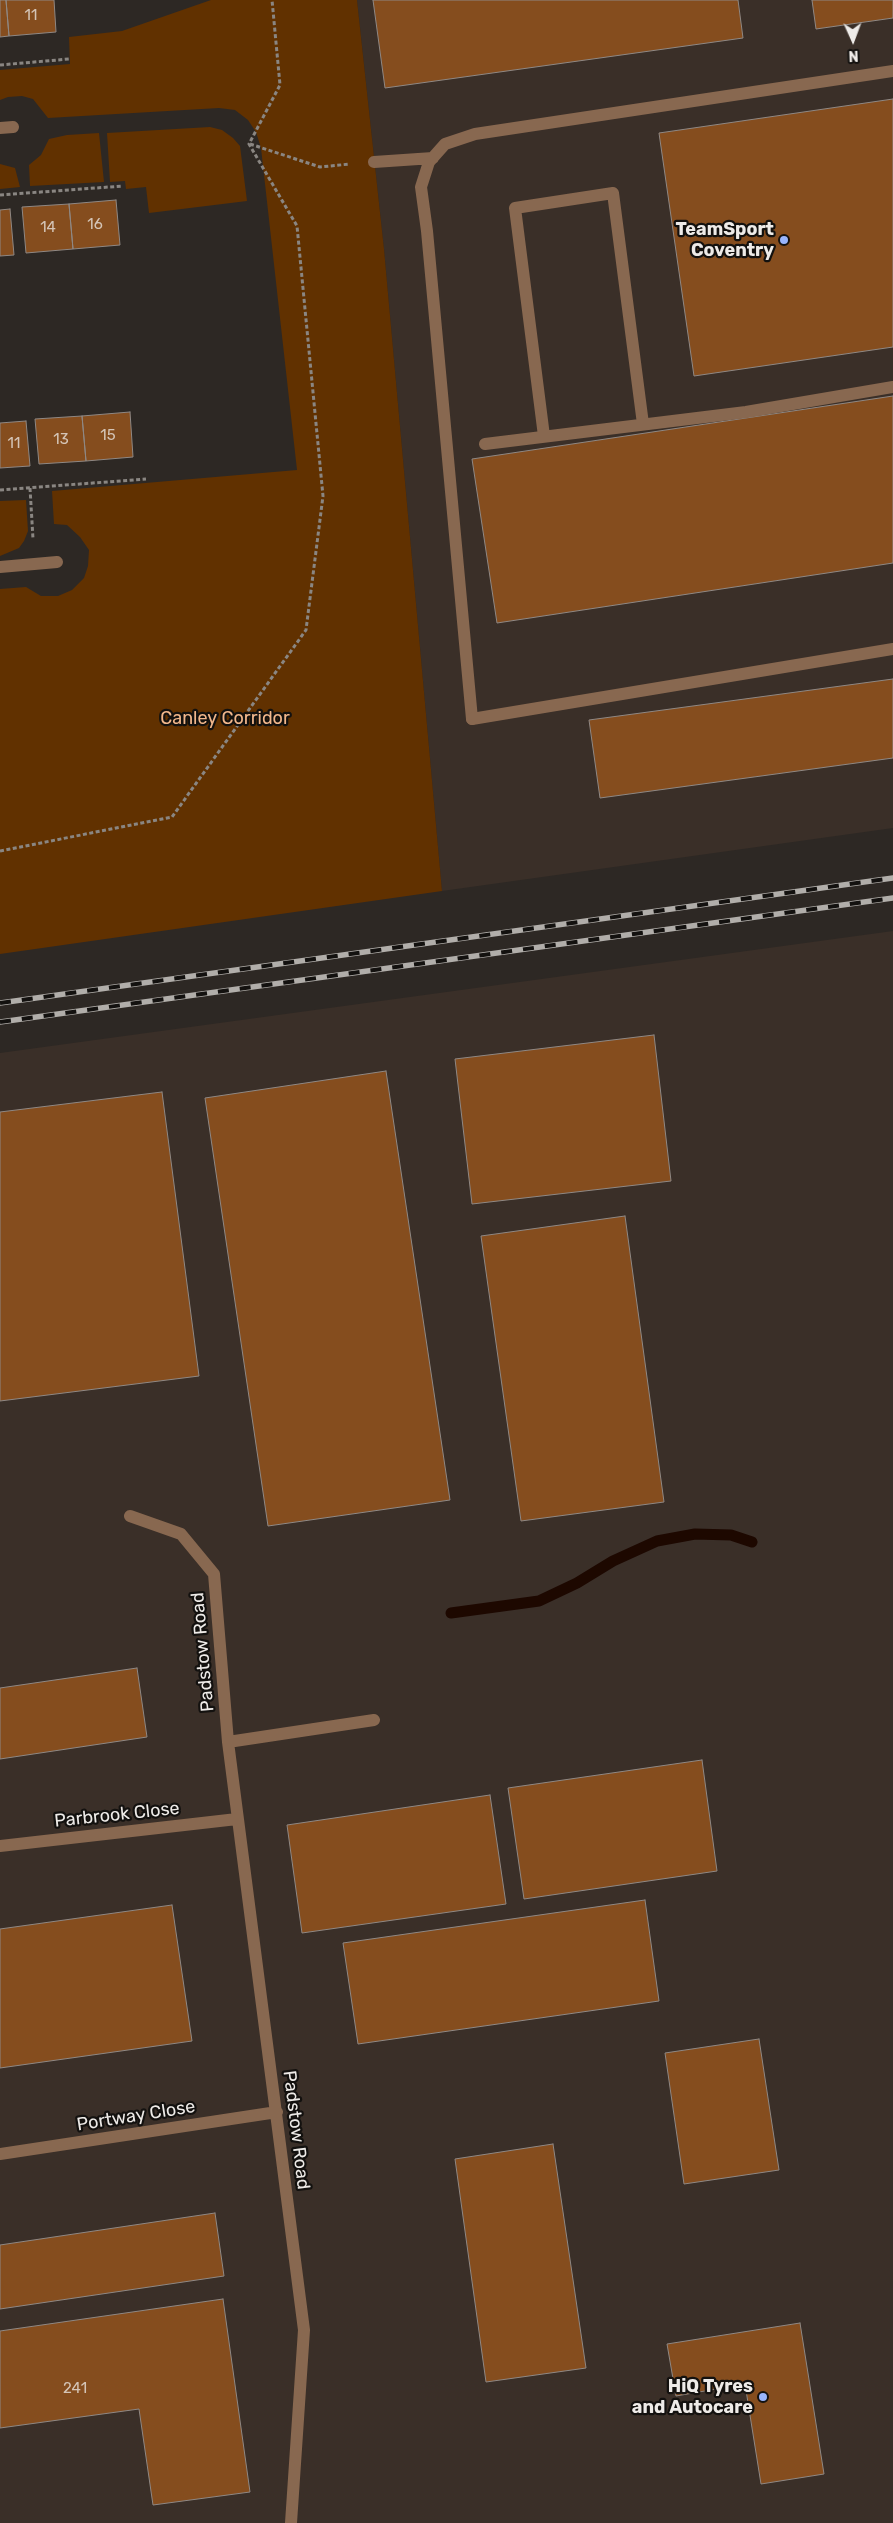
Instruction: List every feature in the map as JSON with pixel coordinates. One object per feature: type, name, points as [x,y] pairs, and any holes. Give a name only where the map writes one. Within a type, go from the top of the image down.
[{"type":"street","points":[[893,71],[475,134],[445,144],[429,162],[421,186],[428,241],[472,719],[893,649]]},
{"type":"street","points":[[0,128],[13,127]]},
{"type":"street","points":[[374,162],[433,158]]},
{"type":"street","points":[[544,436],[515,208],[613,193],[643,424]]},
{"type":"street","points":[[485,444],[746,412],[893,387]]},
{"type":"street","points":[[0,567],[57,562]]},
{"type":"street","name":"Padstow Road","points":[[130,1516],[181,1534],[214,1574],[228,1742],[304,2330],[291,2523]]},
{"type":"street","points":[[228,1742],[374,1720]]},
{"type":"street","name":"Parbrook Close","points":[[0,1846],[238,1819]]},
{"type":"street","name":"Portway Close","points":[[0,2154],[277,2112]]},
{"type":"path","points":[[249,144],[280,85],[272,0]]},
{"type":"path","points":[[0,65],[69,59]]},
{"type":"path","points":[[249,144],[320,166],[374,162]]},
{"type":"path","points":[[0,851],[172,817],[306,630],[323,496],[297,226],[249,144]]},
{"type":"path","points":[[0,195],[123,186]]},
{"type":"path","points":[[0,490],[146,479]]},
{"type":"path","points":[[30,488],[33,536]]},
{"type":"shaded area","points":[[357,0],[893,0],[893,828],[442,891],[384,249]]},
{"type":"shaded area","points":[[893,931],[893,2523],[0,2523],[0,1053]]},
{"type":"green space","name":"Canley Corridor","points":[[211,0],[357,0],[384,249],[442,891],[0,954],[0,589],[26,587],[41,596],[58,596],[72,590],[84,578],[88,566],[89,550],[80,537],[67,525],[54,524],[52,491],[297,470],[261,148],[256,132],[248,120],[235,110],[219,108],[48,118],[33,99],[22,96],[8,97],[0,100],[0,70],[70,64],[69,37],[122,31]]},
{"type":"green space","points":[[210,127],[222,130],[240,146],[247,201],[149,213],[146,187],[126,189],[125,181],[110,182],[107,133]]},
{"type":"green space","points":[[99,133],[104,182],[30,186],[29,165],[41,155],[49,139],[67,135]]},
{"type":"green space","points":[[0,164],[15,168],[20,187],[0,189]]},
{"type":"green space","points":[[26,500],[28,531],[24,541],[19,548],[0,556],[0,501]]},
{"type":"building","points":[[0,0],[6,0],[9,36],[0,37]]},
{"type":"building","points":[[6,0],[54,0],[56,32],[9,36]]},
{"type":"building","points":[[373,0],[738,0],[743,38],[385,88]]},
{"type":"building","points":[[812,0],[893,0],[893,18],[816,29]]},
{"type":"building","name":"TeamSport Coventry","points":[[893,99],[893,347],[694,376],[659,133]]},
{"type":"building","points":[[116,200],[120,245],[73,249],[69,204]]},
{"type":"building","points":[[69,204],[73,249],[26,253],[22,207]]},
{"type":"building","points":[[10,209],[14,255],[0,256],[0,210]]},
{"type":"building","points":[[893,396],[893,563],[497,623],[472,459]]},
{"type":"building","points":[[130,412],[133,457],[86,461],[82,416]]},
{"type":"building","points":[[82,416],[86,461],[39,464],[35,419]]},
{"type":"building","points":[[26,421],[30,466],[0,468],[0,423]]},
{"type":"building","points":[[893,679],[893,758],[600,798],[589,720]]},
{"type":"building","points":[[654,1035],[671,1181],[472,1204],[455,1059]]},
{"type":"building","points":[[386,1071],[450,1500],[268,1526],[205,1098]]},
{"type":"building","points":[[162,1092],[199,1376],[0,1401],[0,1112]]},
{"type":"building","points":[[625,1216],[664,1502],[521,1521],[481,1236]]},
{"type":"building","points":[[137,1668],[147,1737],[0,1759],[0,1688]]},
{"type":"building","points":[[702,1760],[717,1871],[524,1899],[508,1788]]},
{"type":"building","points":[[490,1795],[506,1904],[302,1933],[287,1825]]},
{"type":"building","points":[[645,1900],[659,2001],[358,2044],[343,1943]]},
{"type":"building","points":[[172,1905],[192,2041],[0,2068],[0,1929]]},
{"type":"building","points":[[759,2039],[779,2170],[684,2184],[665,2053]]},
{"type":"building","points":[[553,2144],[586,2368],[486,2382],[455,2159]]},
{"type":"building","points":[[215,2213],[224,2276],[0,2309],[0,2245]]},
{"type":"building","points":[[223,2299],[250,2492],[153,2505],[139,2409],[0,2428],[0,2331]]},
{"type":"building","points":[[800,2323],[824,2474],[761,2484],[745,2384],[676,2396],[667,2344]]},
{"type":"waterway","points":[[451,1613],[539,1601],[577,1583],[613,1561],[657,1541],[695,1534],[731,1535],[752,1542]]},
{"type":"railway","points":[[0,1003],[893,878]]},
{"type":"railway","points":[[0,1022],[893,898]]},
{"type":"place","name":"TeamSport Coventry","points":[[784,240]]},
{"type":"place","name":"HiQ Tyres and Autocare","points":[[763,2397]]}]
